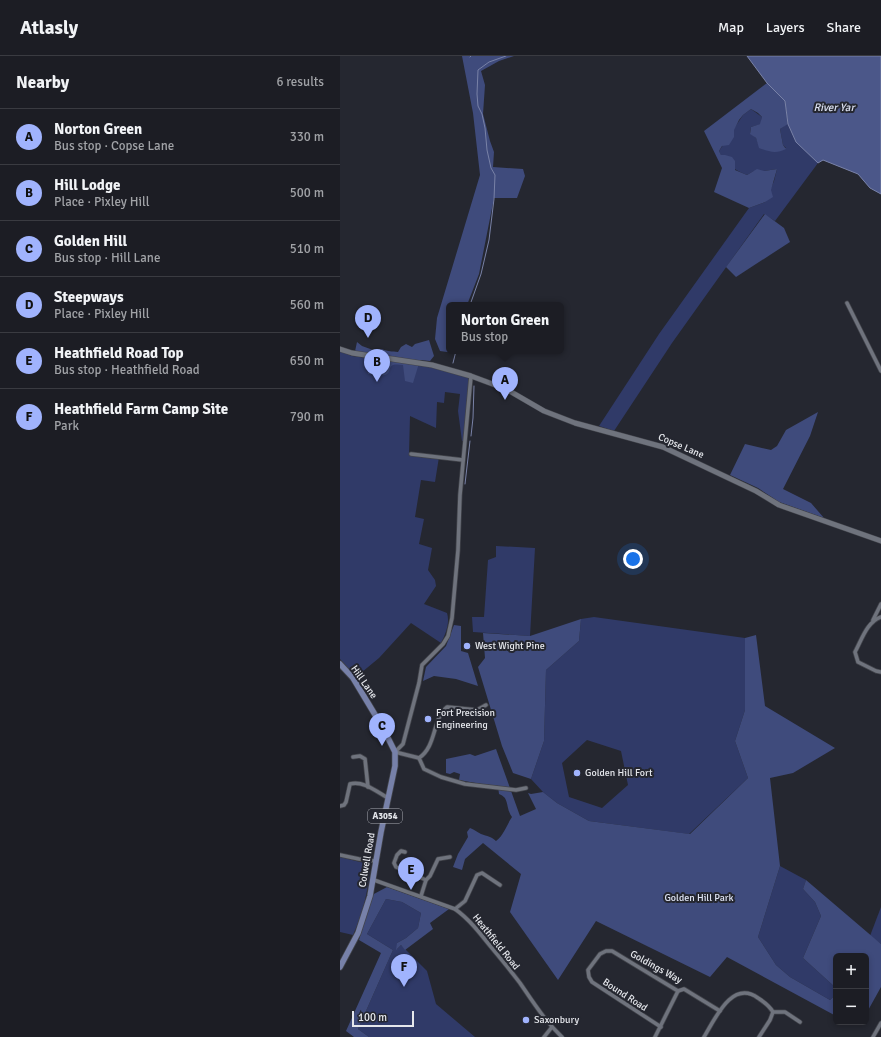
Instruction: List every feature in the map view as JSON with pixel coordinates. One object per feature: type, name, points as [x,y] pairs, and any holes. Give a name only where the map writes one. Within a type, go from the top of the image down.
[{"type":"main road","name":"Hill Lane","points":[[340,664],[353,678],[383,728],[395,752]]},
{"type":"main road","name":"Colwell Road","points":[[340,967],[358,933],[374,880],[376,861],[395,766],[395,752]]},
{"type":"street","points":[[847,303],[881,371]]},
{"type":"street","name":"Copse Lane","points":[[340,349],[352,353],[432,365],[471,376],[506,389],[544,411],[574,423],[663,447],[756,491],[779,505],[881,541]]},
{"type":"street","points":[[395,752],[403,744],[419,683],[422,665],[443,644],[448,636],[452,618],[458,550],[460,496],[471,376]]},
{"type":"street","points":[[411,454],[463,460]]},
{"type":"street","points":[[881,604],[855,652],[858,662],[881,672]]},
{"type":"street","points":[[873,620],[881,617]]},
{"type":"street","points":[[419,758],[429,748],[441,712],[447,707],[477,710],[486,705]]},
{"type":"street","points":[[395,752],[419,758]]},
{"type":"street","points":[[353,757],[360,756],[365,759],[368,787]]},
{"type":"street","points":[[419,758],[424,770],[465,784],[516,790],[526,788]]},
{"type":"street","points":[[342,805],[346,802],[350,784],[356,782],[388,798]]},
{"type":"street","points":[[342,805],[349,807]]},
{"type":"street","points":[[405,852],[401,851],[397,855],[394,863],[396,867],[426,880]]},
{"type":"street","points":[[340,855],[376,861]]},
{"type":"street","points":[[421,896],[426,880],[430,876],[437,857],[450,857]]},
{"type":"street","points":[[455,908],[465,901],[477,875],[482,873],[500,885]]},
{"type":"street","name":"Heathfield Road","points":[[374,880],[455,908],[462,913],[482,935],[552,1027],[562,1037]]},
{"type":"street","name":"Goldings Way","points":[[588,970],[600,954],[606,951],[612,952],[678,991],[684,990],[720,1011]]},
{"type":"street","name":"Bound Road","points":[[588,970],[589,977],[592,982],[661,1027]]},
{"type":"street","points":[[655,1037],[678,991]]},
{"type":"street","points":[[704,1037],[720,1011],[731,997],[739,993],[744,992],[754,995],[769,1006],[773,1012]]},
{"type":"street","points":[[773,1012],[785,1012],[800,1022]]},
{"type":"street","points":[[759,1037],[770,1020],[773,1012]]},
{"type":"street","points":[[873,1037],[881,1023]]},
{"type":"street","points":[[544,1037],[552,1027]]},
{"type":"shaded area","points":[[751,109],[762,117],[761,124],[751,127],[750,133],[756,138],[760,148],[786,148],[783,145],[780,129],[788,123],[850,163],[881,194],[870,188],[858,174],[823,160],[818,163],[775,221],[764,214],[672,343],[614,431],[599,426],[659,334],[749,208],[765,202],[774,181],[777,169],[754,171],[747,175],[730,166],[719,151],[743,115]]},
{"type":"shaded area","points":[[340,351],[352,356],[431,367],[471,378],[465,441],[462,441],[458,411],[460,394],[445,392],[444,403],[437,402],[436,428],[410,416],[409,455],[439,457],[435,482],[421,480],[415,517],[424,519],[419,544],[432,548],[428,570],[435,580],[436,586],[424,604],[447,613],[448,624],[444,636],[441,643],[411,623],[379,658],[356,677],[340,659]]},
{"type":"shaded area","points":[[496,546],[535,548],[530,636],[473,632],[472,617],[484,617],[488,560],[496,557]]},
{"type":"shaded area","points":[[594,617],[745,638],[745,710],[735,741],[748,778],[689,834],[589,821],[557,803],[543,792],[531,779],[544,741],[546,670],[579,641],[581,619]],"holes":[[[587,740],[621,751],[628,785],[602,808],[569,797],[562,763]]]},
{"type":"shaded area","points":[[340,857],[368,864],[370,867],[368,885],[360,919],[353,935],[340,932]]},
{"type":"shaded area","points":[[780,866],[806,880],[803,889],[815,902],[821,916],[803,958],[833,985],[833,997],[830,1000],[790,977],[776,965],[758,937]]},
{"type":"shaded area","points":[[386,899],[402,902],[421,913],[418,928],[397,943],[397,949],[401,945],[427,971],[436,1004],[475,1037],[369,1037],[358,1029],[393,950],[367,934]]},
{"type":"shaded area","points":[[881,907],[881,944],[870,936]]},
{"type":"green space","points":[[462,56],[514,56],[499,61],[481,71],[485,85],[483,114],[494,152],[493,167],[523,169],[525,176],[517,198],[494,198],[479,274],[468,302],[446,302],[446,352],[440,351],[435,339],[437,318],[480,175],[473,113]]},
{"type":"green space","points":[[767,83],[785,101],[788,124],[780,129],[783,145],[786,149],[779,152],[773,152],[759,148],[756,138],[750,134],[751,127],[760,124],[762,117],[751,109],[739,120],[734,130],[734,137],[729,145],[722,146],[719,151],[721,155],[732,157],[735,161],[735,170],[747,175],[757,169],[764,171],[777,169],[771,190],[773,197],[765,202],[749,208],[714,192],[722,168],[704,131]]},
{"type":"green space","points":[[765,214],[784,228],[790,242],[736,277],[726,267]]},
{"type":"green space","points":[[429,340],[434,356],[430,361],[420,360],[413,383],[405,381],[403,365],[397,364],[391,366],[388,374],[385,375],[368,374],[368,358],[354,356],[357,342],[377,353],[382,349],[398,352],[401,347],[406,344],[412,347],[415,344]]},
{"type":"green space","points":[[818,412],[810,436],[783,489],[811,503],[824,518],[779,502],[758,488],[730,475],[745,444],[771,450],[777,446],[786,430]]},
{"type":"green space","points":[[581,619],[579,641],[546,670],[544,741],[531,779],[513,773],[502,746],[478,667],[485,658],[483,633],[530,636]]},
{"type":"green space","points":[[454,625],[461,626],[461,651],[468,653],[478,686],[456,679],[434,676],[423,681],[426,667],[446,646]]},
{"type":"green space","name":"Golden Hill Park","points":[[756,635],[765,706],[835,748],[793,773],[770,778],[780,866],[758,937],[776,965],[790,977],[830,1000],[833,997],[833,1014],[727,957],[710,977],[596,921],[558,980],[510,912],[521,874],[483,843],[465,859],[462,870],[453,867],[458,854],[468,837],[467,832],[470,828],[496,841],[503,833],[512,817],[505,798],[499,794],[498,786],[459,780],[460,774],[454,772],[450,774],[446,773],[446,759],[470,754],[475,756],[496,749],[520,816],[536,809],[528,793],[543,792],[557,803],[589,821],[690,834],[748,778],[735,741],[745,710],[745,638]]},
{"type":"green space","points":[[806,880],[881,944],[881,987],[869,1009],[869,953],[833,953],[833,985],[803,958],[821,916],[815,902],[803,889]]},
{"type":"green space","points":[[387,887],[449,909],[430,923],[433,929],[405,950],[401,945],[396,950],[397,943],[418,928],[421,913],[402,902],[386,899],[367,934],[393,950],[358,1029],[369,1037],[354,1037],[346,1031],[381,953],[359,940],[372,895]]},
{"type":"water","name":"River Yar","points":[[747,56],[881,56],[881,194],[870,188],[858,174],[823,160],[818,163],[796,142],[788,124],[785,101],[767,83]]},
{"type":"waterway","points":[[471,302],[481,274],[489,240],[494,199],[495,175],[491,168],[487,150],[485,128],[482,114],[478,106],[478,70],[489,62],[506,56]]},
{"type":"waterway","points":[[453,363],[455,354]]},
{"type":"waterway","points":[[471,436],[474,386]]},
{"type":"waterway","points":[[465,484],[470,441]]},
{"type":"place","name":"Steepways","points":[[368,338]]},
{"type":"place","name":"Hill Lodge","points":[[377,382]]},
{"type":"place","name":"Norton Green","points":[[505,400]]},
{"type":"place","name":"West Wight Pine","points":[[467,646]]},
{"type":"place","name":"Fort Precision Engineering","points":[[428,719]]},
{"type":"place","name":"Golden Hill","points":[[382,746]]},
{"type":"place","name":"Golden Hill Fort","points":[[577,773]]},
{"type":"place","name":"Heathfield Road Top","points":[[411,890]]},
{"type":"place","name":"Heathfield Farm Camp Site","points":[[404,987]]},
{"type":"place","name":"Saxonbury","points":[[526,1020]]}]
